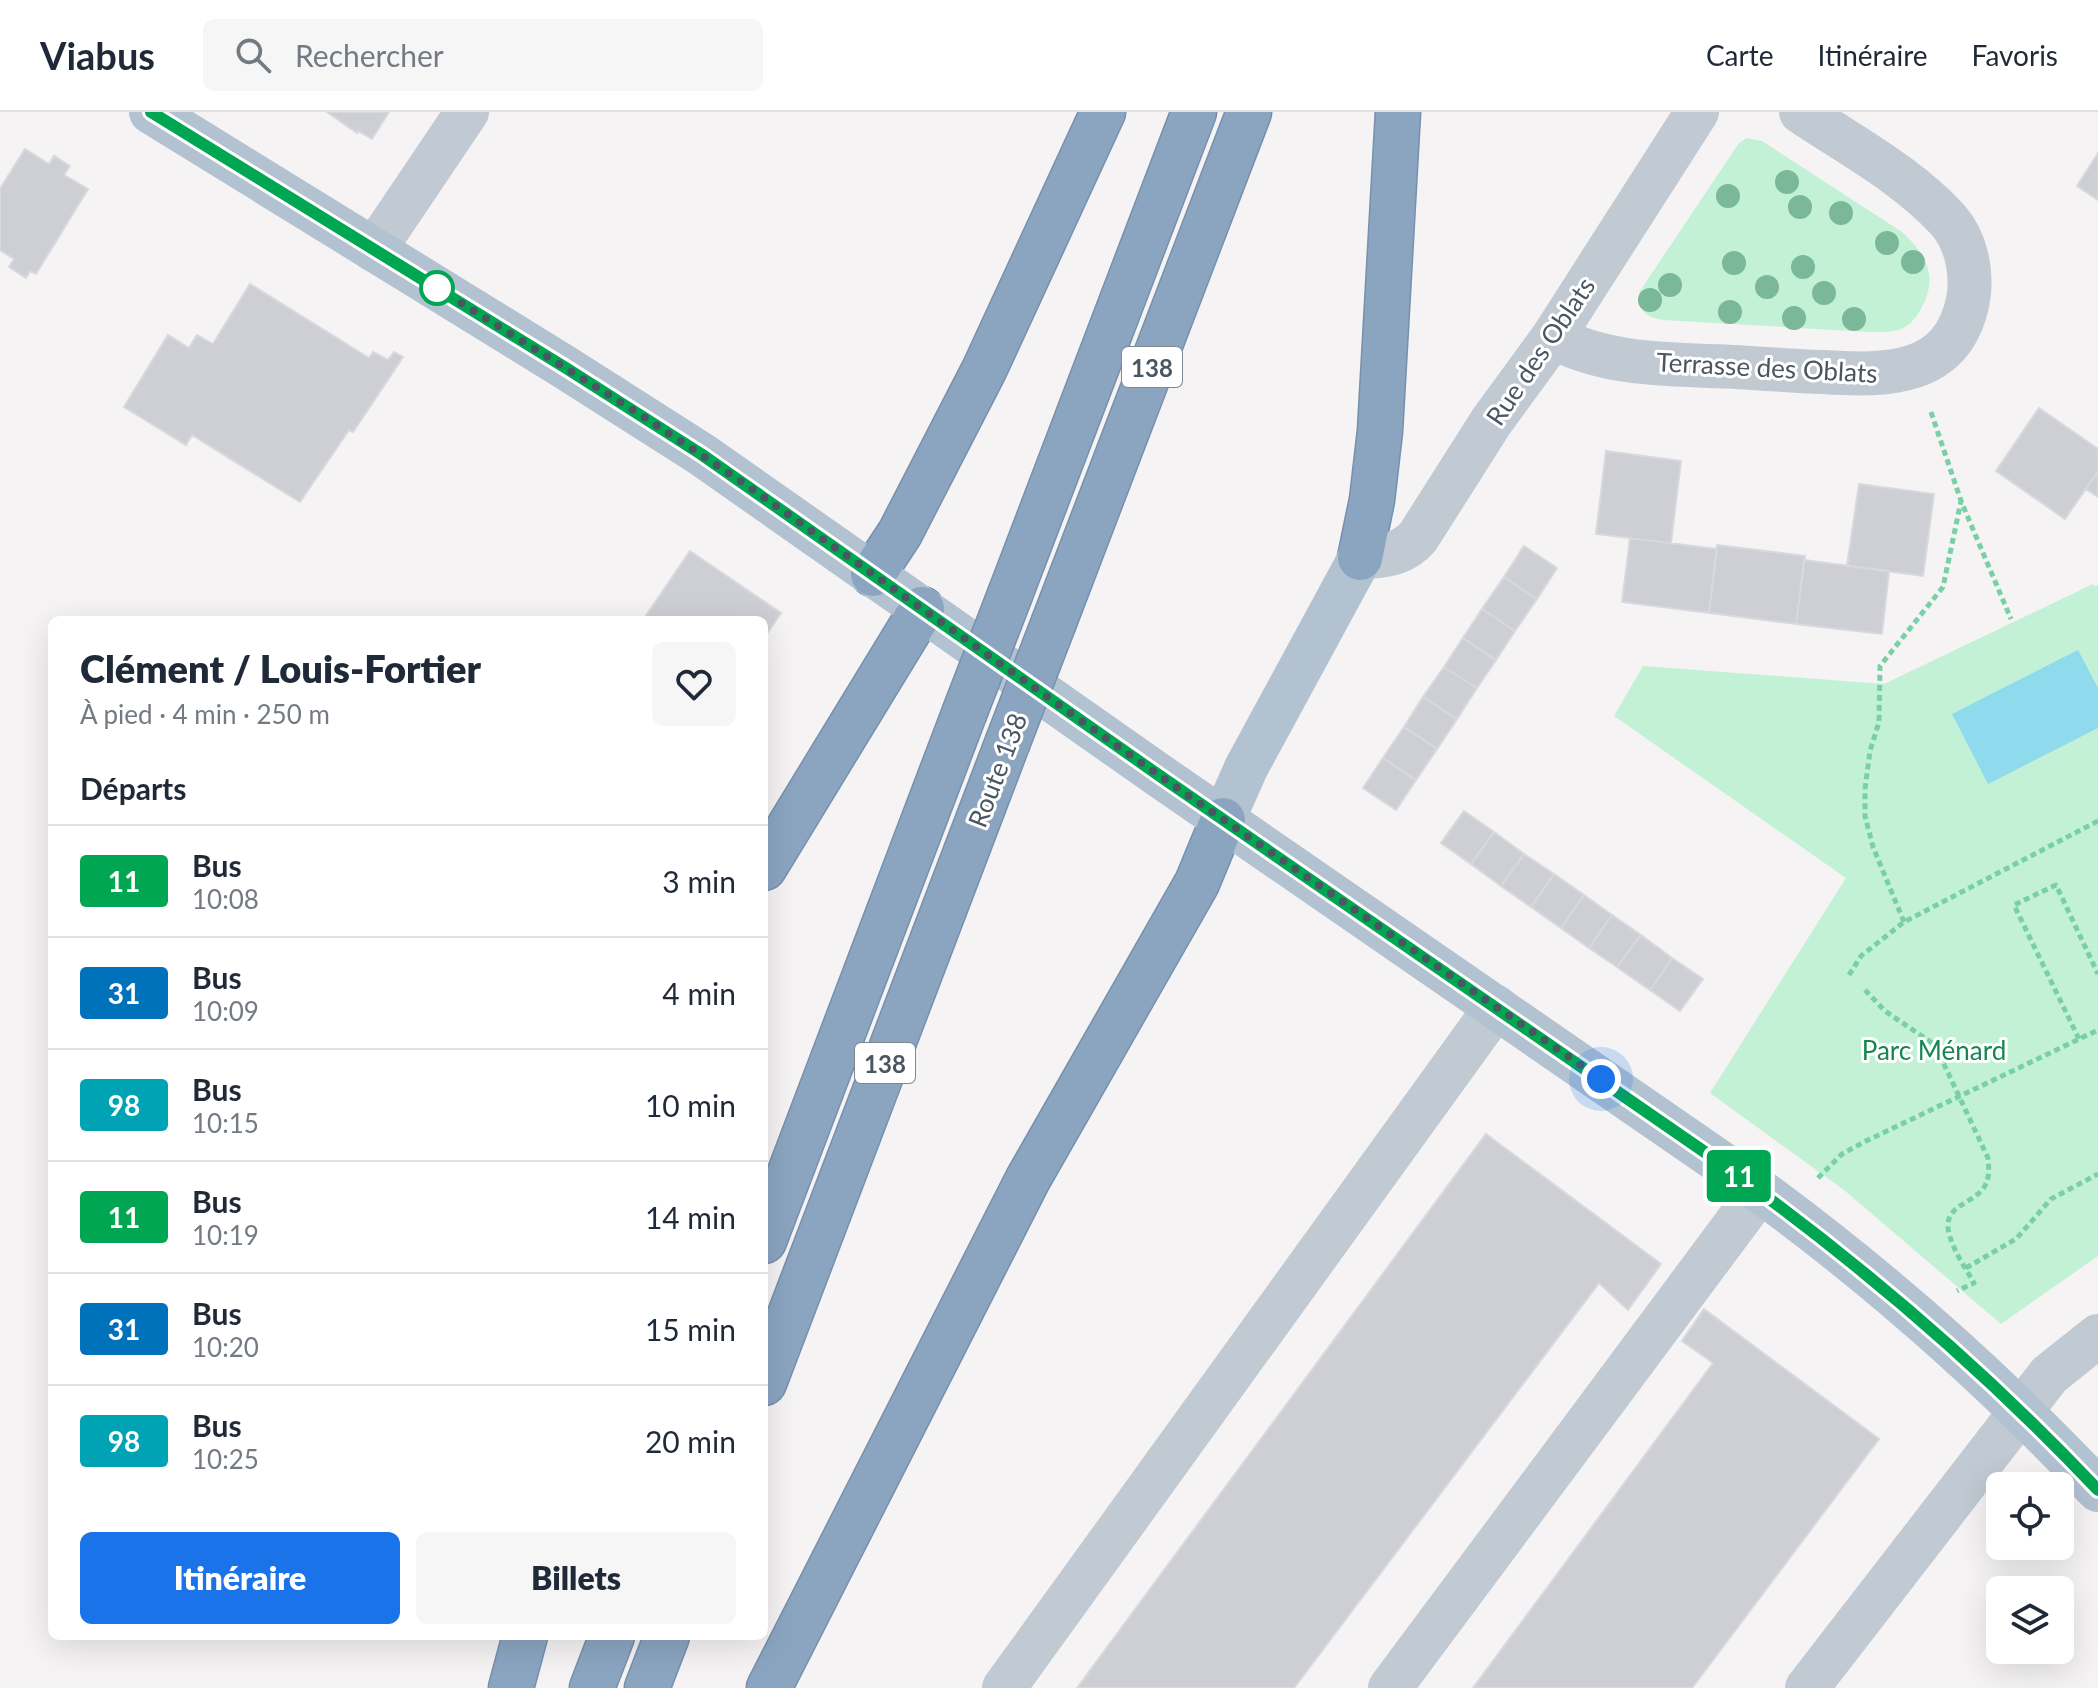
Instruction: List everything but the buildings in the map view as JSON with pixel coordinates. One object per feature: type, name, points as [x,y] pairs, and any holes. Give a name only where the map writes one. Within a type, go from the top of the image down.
[{"type":"highway","points":[[873,574],[900,533],[984,370],[1103,112]]},
{"type":"highway","name":"Route 138","points":[[768,1230],[1194,112]]},
{"type":"highway","name":"Route 138","points":[[768,1372],[1249,112]]},
{"type":"highway","points":[[1360,558],[1372,500],[1380,431],[1398,112]]},
{"type":"highway","points":[[768,861],[922,609]]},
{"type":"highway","points":[[769,1688],[1028,1179],[1197,883],[1223,820]]},
{"type":"highway","points":[[511,1688],[524,1640]]},
{"type":"highway","points":[[592,1688],[610,1640]]},
{"type":"highway","points":[[647,1688],[665,1640]]},
{"type":"main road","points":[[151,112],[665,431],[1760,1191],[1899,1301],[2021,1412],[2098,1490]]},
{"type":"main road","points":[[1223,820],[1246,768],[1360,558]]},
{"type":"street","points":[[374,250],[467,112]]},
{"type":"street","name":"Rue des Oblats","points":[[1360,558],[1394,554],[1407,549],[1418,537],[1491,422],[1553,337],[1697,112]]},
{"type":"street","name":"Terrasse des Oblats","points":[[1553,337],[1574,348],[1617,359],[1855,375],[1900,372],[1917,366],[1948,343],[1959,328],[1970,290],[1969,266],[1962,243],[1950,222],[1906,183],[1801,112]]},
{"type":"street","points":[[1004,1688],[1496,1007]]},
{"type":"street","points":[[1390,1688],[1760,1191]]},
{"type":"street","points":[[1807,1688],[2049,1375],[2098,1336]]},
{"type":"path","points":[[1931,412],[1961,501],[2011,619]]},
{"type":"path","points":[[1904,922],[1873,847],[1865,816],[1870,751],[1879,722],[1880,666],[1943,587],[1961,501]]},
{"type":"path","points":[[1849,975],[1861,956],[1904,922],[2098,821]]},
{"type":"path","points":[[2079,1039],[2014,905],[2056,885],[2098,974]]},
{"type":"path","points":[[1865,990],[1885,1011],[1935,1045],[1988,1158],[1989,1175],[1983,1188],[1954,1208],[1949,1221],[1949,1236],[1974,1283],[1957,1291]]},
{"type":"path","points":[[1818,1178],[1842,1154],[2098,1030]]},
{"type":"path","points":[[1966,1268],[2016,1239],[2051,1199],[2098,1174]]},
{"type":"green space","points":[[1747,138],[1762,141],[1910,239],[1922,255],[1929,272],[1928,292],[1919,313],[1911,322],[1897,330],[1868,332],[1664,320],[1644,312],[1638,299],[1640,291],[1739,143]]},
{"type":"green space","name":"Parc Ménard","points":[[2093,584],[2098,585],[2098,1256],[2001,1324],[1844,1190],[1710,1093],[1846,878],[1614,716],[1643,666],[1884,684]]},
{"type":"water","points":[[2078,650],[2098,688],[2098,728],[1988,784],[1952,714]]},
{"type":"bus line","name":"11","points":[[151,112],[701,454],[1790,1212],[1958,1353],[2098,1490]]},
{"type":"route","points":[[437,288],[739,480],[1160,776],[1601,1079]]}]
